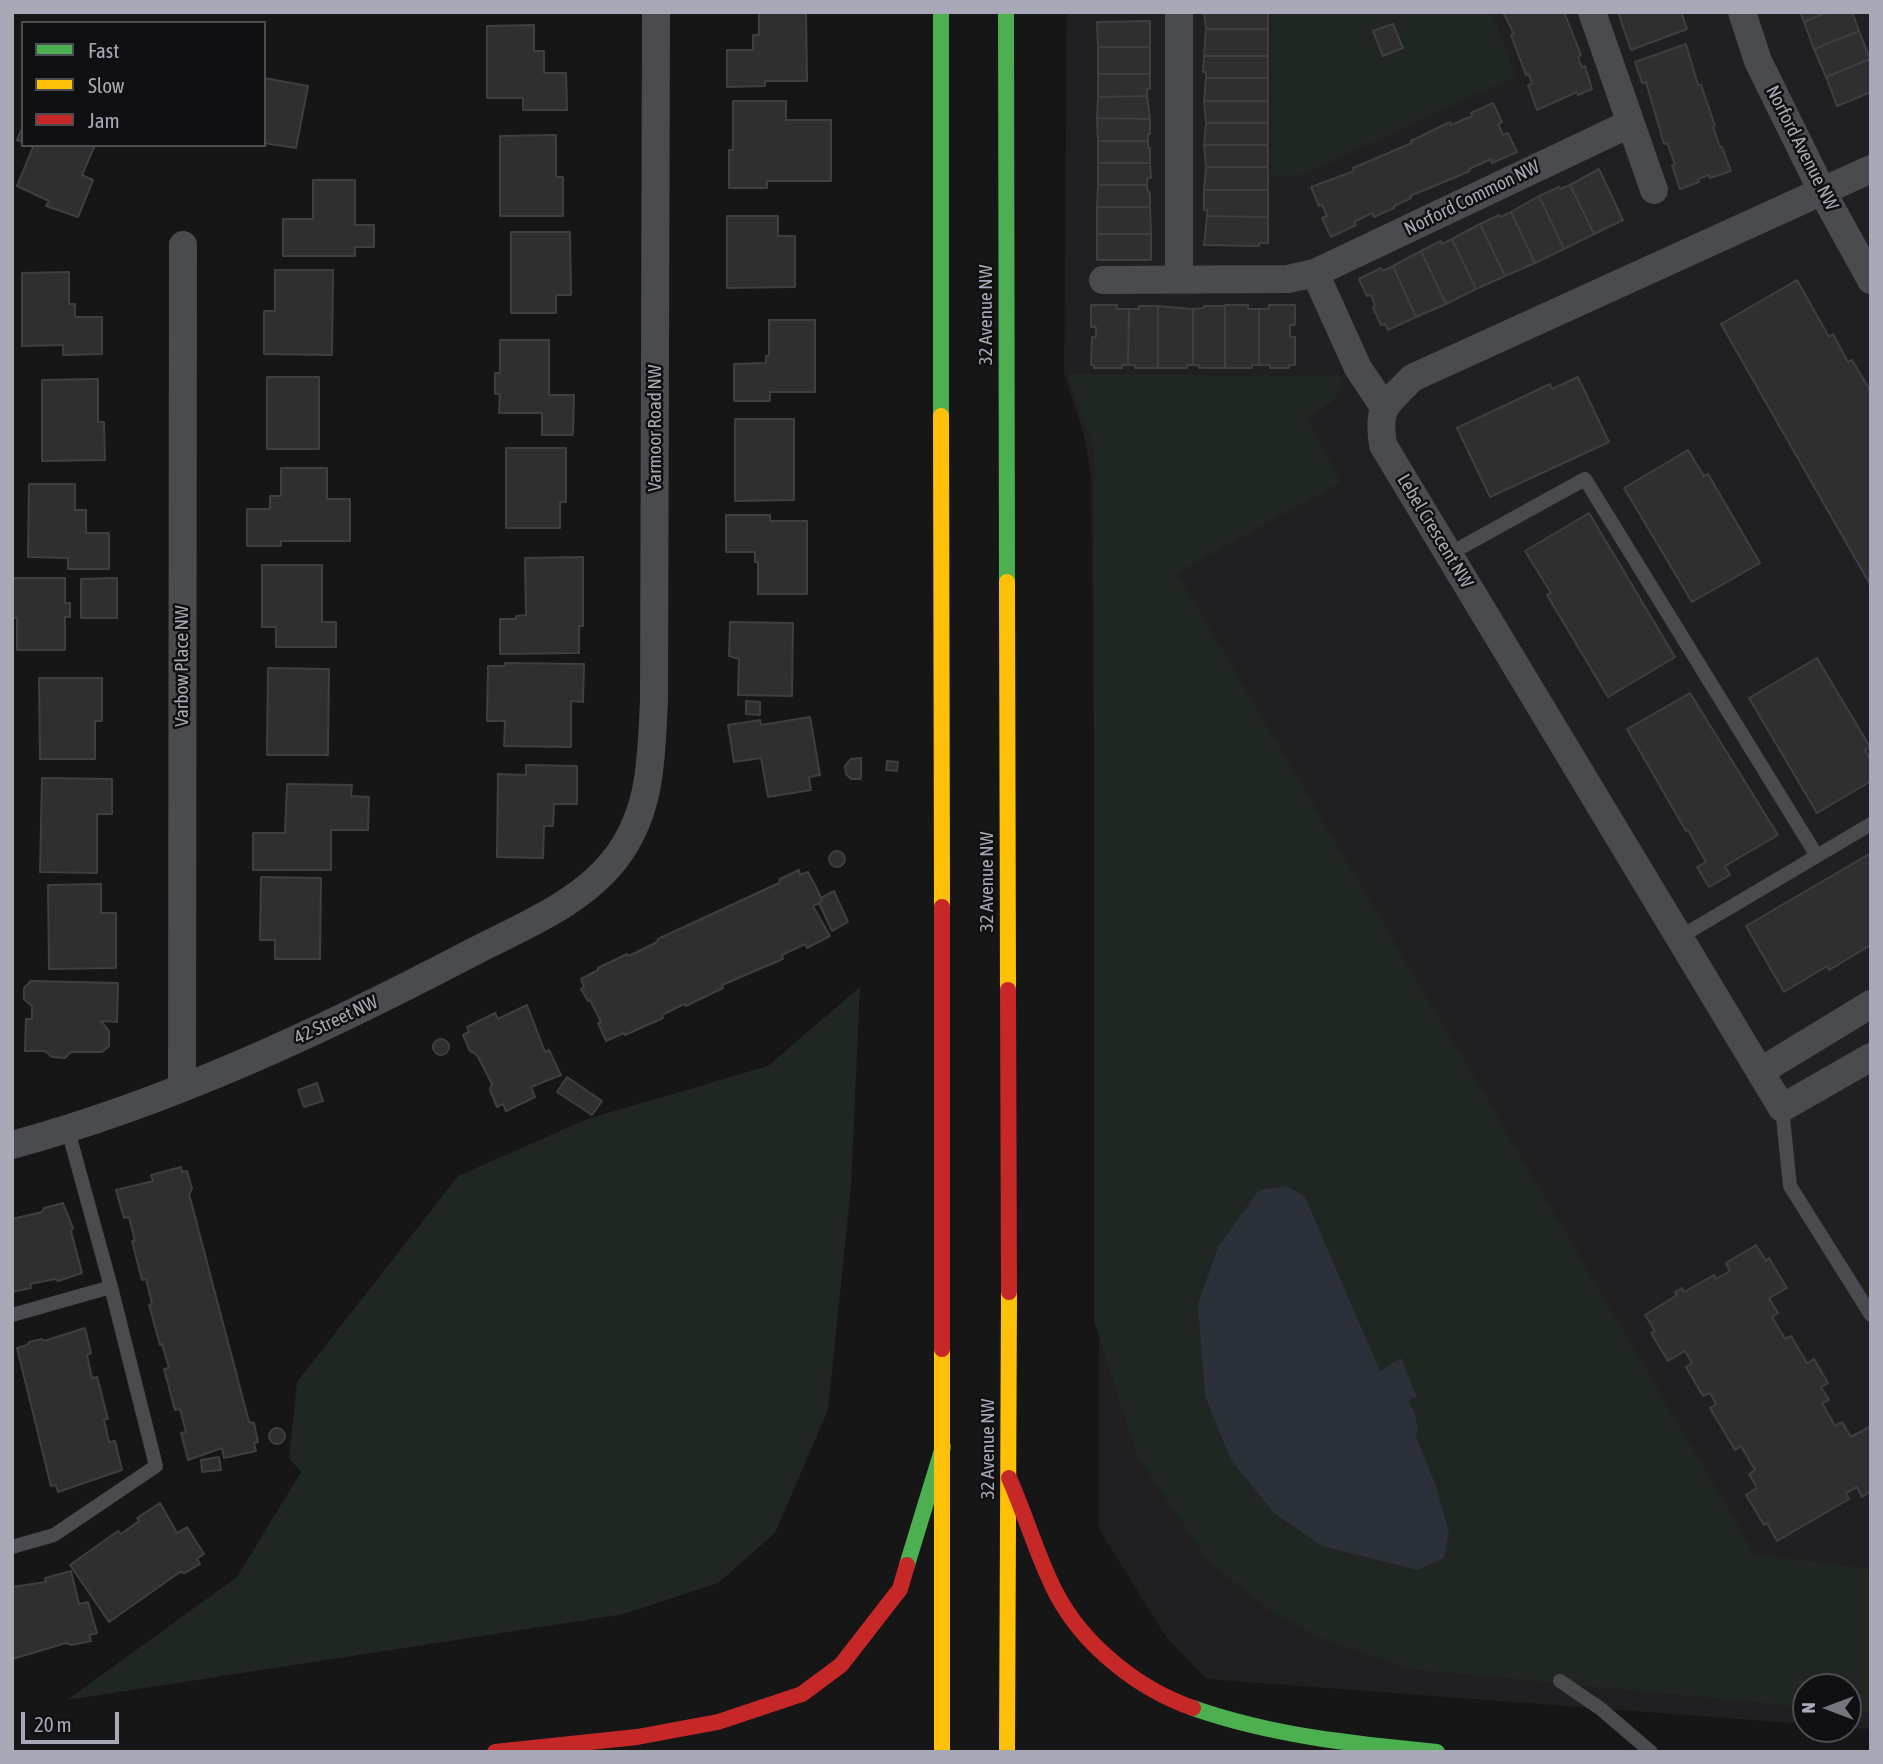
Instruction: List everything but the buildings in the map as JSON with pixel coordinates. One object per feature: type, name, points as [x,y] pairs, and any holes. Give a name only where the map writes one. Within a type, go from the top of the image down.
[{"type":"main road","points":[[941,12],[942,1752]]},
{"type":"main road","name":"32 Avenue NW","points":[[1006,12],[1009,1478],[1007,1752]]},
{"type":"main road","points":[[495,1752],[637,1737],[704,1724],[802,1693],[841,1665],[900,1589],[943,1447]]},
{"type":"main road","points":[[1009,1478],[1024,1509],[1049,1577],[1066,1609],[1086,1636],[1110,1660],[1147,1686],[1183,1704],[1248,1728],[1304,1738],[1437,1752]]},
{"type":"street","name":"Varmoor Road NW","points":[[629,839],[647,796],[654,701],[656,12]]},
{"type":"street","points":[[1179,12],[1179,279]]},
{"type":"street","points":[[1592,12],[1654,190]]},
{"type":"street","name":"Norford Avenue NW","points":[[1742,12],[1758,61],[1822,191],[1871,280]]},
{"type":"street","name":"Norford Common NW","points":[[1103,280],[1288,279],[1315,274],[1629,124]]},
{"type":"street","points":[[1315,274],[1358,368],[1384,407],[1412,378],[1871,169]]},
{"type":"street","name":"Varbow Place NW","points":[[182,1087],[183,245]]},
{"type":"street","name":"Lebel Crescent NW","points":[[1384,407],[1379,420],[1383,445],[1782,1108]]},
{"type":"street","name":"42 Street NW","points":[[12,1145],[68,1130],[254,1059],[386,996],[560,906],[595,880],[629,839]]},
{"type":"street","points":[[1761,1072],[1871,1004]]},
{"type":"street","points":[[1782,1108],[1871,1057]]},
{"type":"lane","points":[[1449,554],[1585,479],[1816,856]]},
{"type":"lane","points":[[1680,937],[1871,824]]},
{"type":"lane","points":[[1782,1108],[1790,1186],[1871,1315]]},
{"type":"lane","points":[[12,1547],[54,1535],[156,1466],[68,1130]]},
{"type":"lane","points":[[12,1315],[111,1287]]},
{"type":"lane","points":[[1560,1681],[1601,1709],[1651,1752]]},
{"type":"shaded area","points":[[1067,12],[1871,12],[1871,1729],[1862,1729],[1862,1673],[1792,1673],[1792,1723],[1207,1679],[1166,1637],[1099,1529],[1099,1229],[1091,475],[1084,435],[1064,374]]},
{"type":"shaded area","points":[[1271,12],[1492,12],[1516,76],[1303,175],[1271,176]]},
{"type":"shaded area","points":[[1067,374],[1345,376],[1335,399],[1307,419],[1341,482],[1177,573],[1755,1554],[1871,1569],[1871,1713],[1862,1712],[1862,1673],[1792,1673],[1792,1706],[1410,1669],[1324,1639],[1273,1613],[1208,1561],[1137,1455],[1094,1321],[1094,451]]},
{"type":"shaded area","points":[[860,987],[851,1187],[828,1410],[775,1533],[718,1583],[624,1614],[67,1700],[237,1577],[301,1472],[289,1458],[297,1382],[458,1176],[587,1119],[768,1066]]},
{"type":"shaded area","points":[[1287,1186],[1305,1197],[1380,1371],[1401,1358],[1417,1397],[1410,1398],[1409,1403],[1415,1414],[1418,1430],[1415,1434],[1436,1486],[1449,1531],[1444,1558],[1417,1570],[1322,1546],[1274,1513],[1231,1460],[1205,1396],[1198,1304],[1218,1247],[1259,1190]]},
{"type":"traffic: fast","points":[[941,12],[941,416]]},
{"type":"traffic: fast","points":[[1006,12],[1007,582]]},
{"type":"traffic: fast","points":[[907,1565],[943,1447]]},
{"type":"traffic: fast","points":[[1193,1708],[1283,1732],[1437,1752]]},
{"type":"traffic: slow","points":[[941,416],[942,907]]},
{"type":"traffic: slow","points":[[1007,582],[1008,990]]},
{"type":"traffic: slow","points":[[1007,1752],[1009,1292]]},
{"type":"traffic: slow","points":[[942,1349],[942,1752]]},
{"type":"traffic: jam","points":[[942,907],[942,1349]]},
{"type":"traffic: jam","points":[[1008,990],[1009,1292]]},
{"type":"traffic: jam","points":[[1009,1478],[1049,1579],[1067,1612],[1081,1630],[1114,1663],[1133,1677],[1172,1700],[1193,1708]]},
{"type":"traffic: jam","points":[[495,1752],[637,1737],[718,1722],[802,1694],[841,1665],[900,1589],[907,1565]]}]
